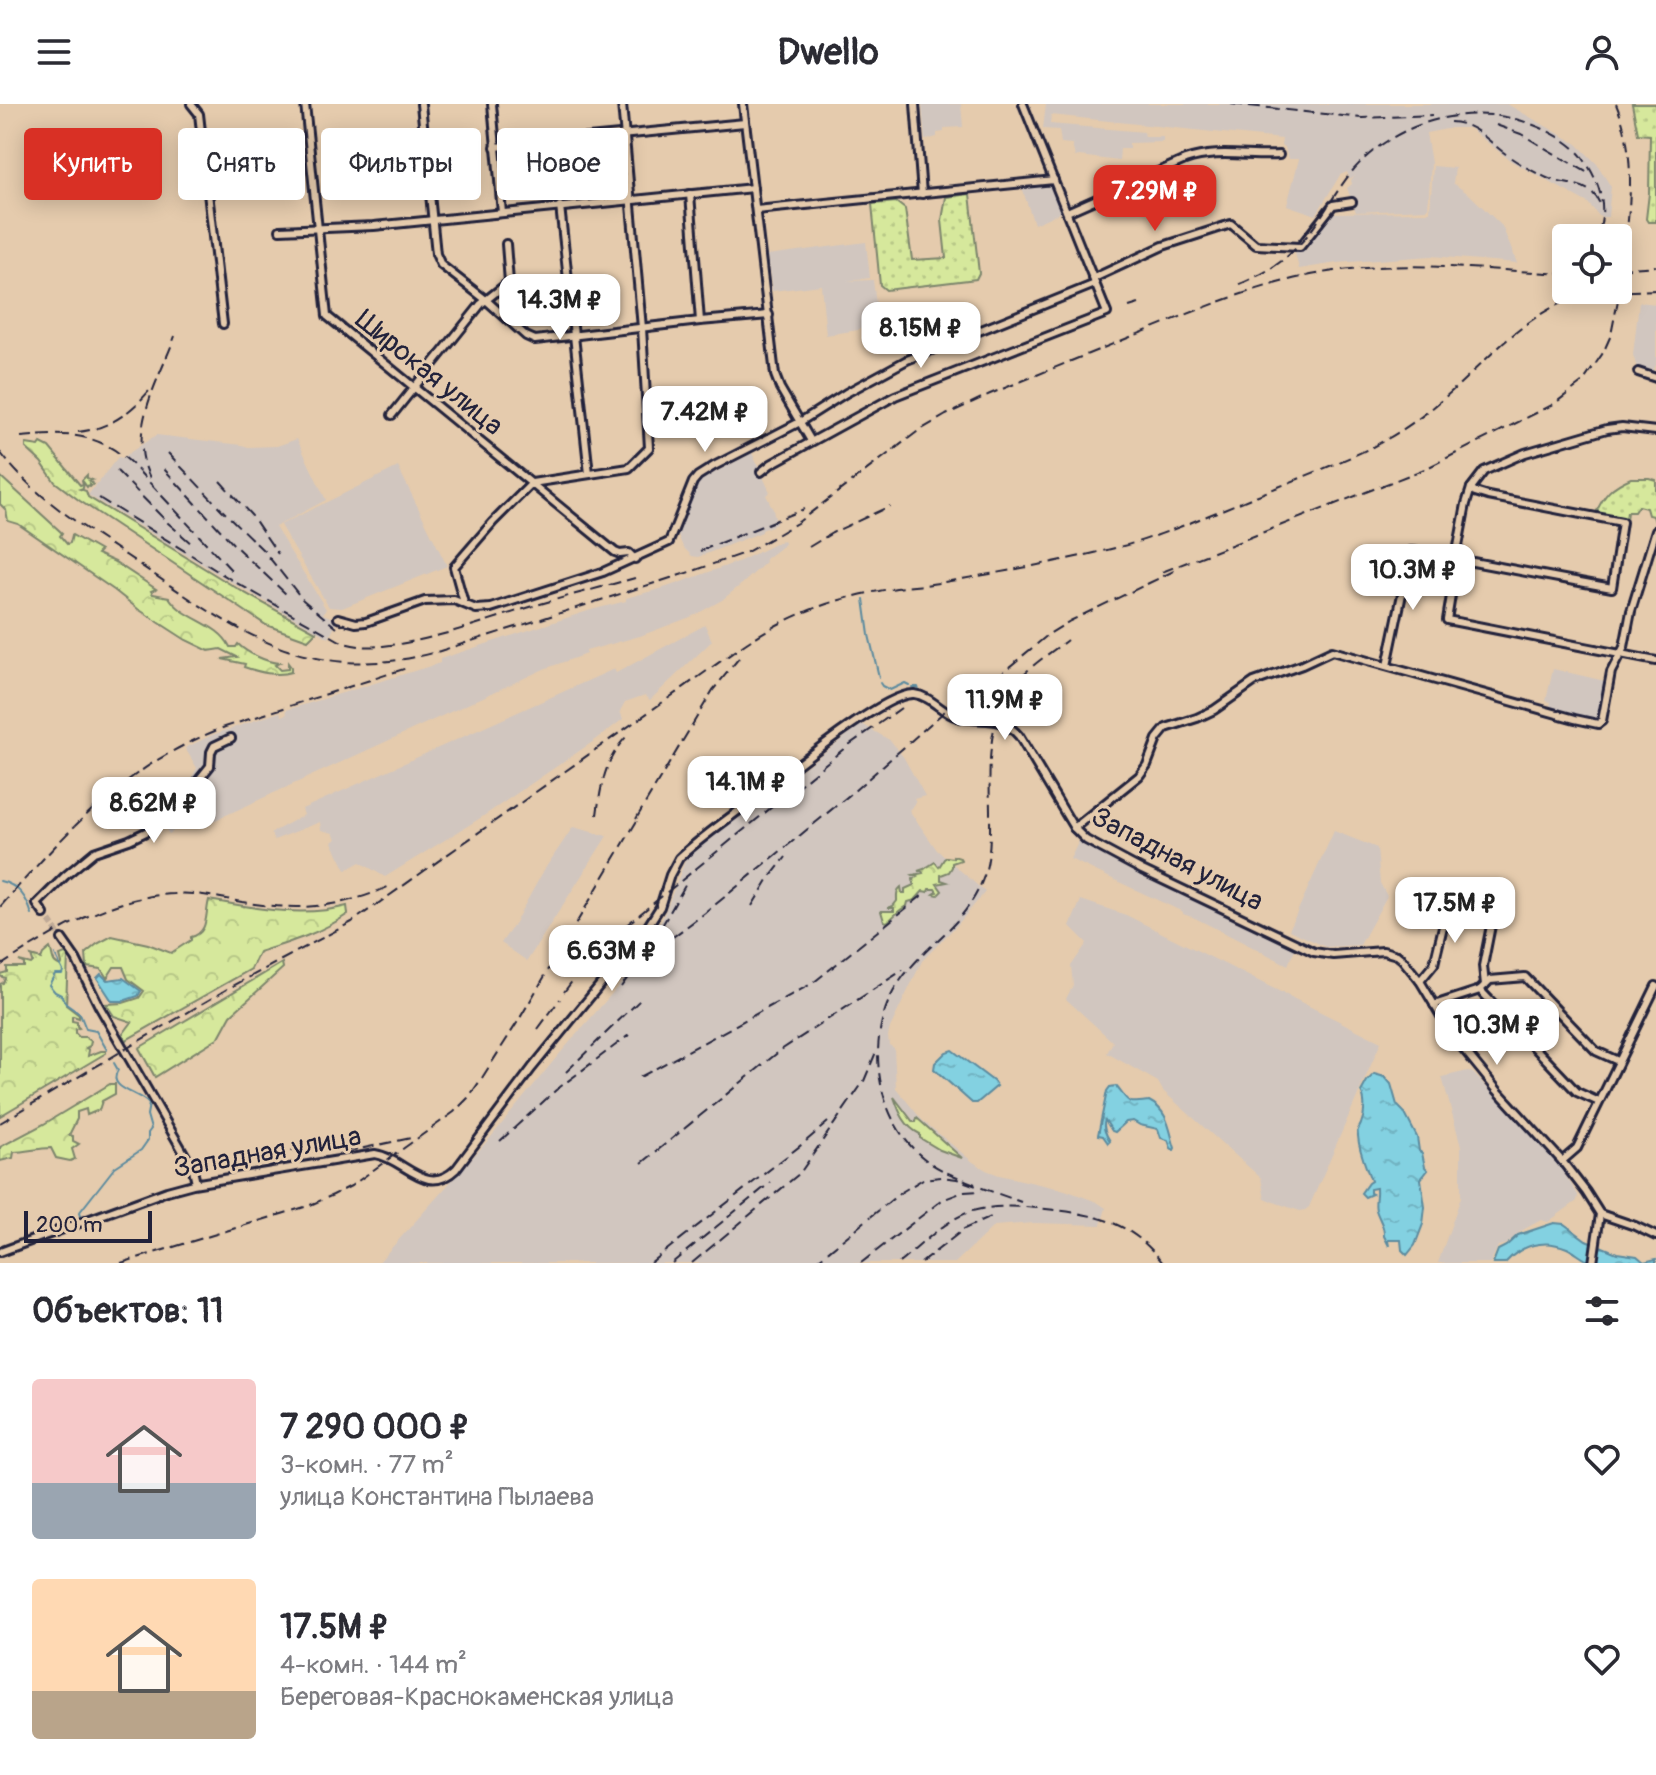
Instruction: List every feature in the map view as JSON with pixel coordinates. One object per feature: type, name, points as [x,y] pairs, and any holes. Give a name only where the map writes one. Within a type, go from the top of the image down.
[{"type":"street","points":[[191,104],[199,114],[223,324]]},
{"type":"street","name":"Широкая улица","points":[[304,104],[327,316],[615,552],[629,553],[635,559]]},
{"type":"street","points":[[421,104],[436,254],[441,265],[526,336],[535,340],[769,315]]},
{"type":"street","points":[[492,104],[502,213]]},
{"type":"street","points":[[622,104],[624,128]]},
{"type":"street","points":[[743,104],[776,379],[811,441]]},
{"type":"street","points":[[915,104],[922,194]]},
{"type":"street","points":[[761,472],[895,396],[1107,313],[1023,104]]},
{"type":"street","points":[[628,135],[745,123]]},
{"type":"street","points":[[1067,212],[1197,156],[1216,153],[1279,155]]},
{"type":"street","points":[[464,604],[454,567],[532,483],[631,467],[649,450],[642,328],[628,178]]},
{"type":"street","points":[[756,210],[1054,180]]},
{"type":"street","points":[[280,230],[432,220],[753,188]]},
{"type":"street","points":[[690,194],[700,321]]},
{"type":"street","points":[[338,618],[361,623],[425,601],[454,600],[476,609],[499,606],[635,559],[670,541],[698,476],[919,354],[1094,281],[1163,246],[1231,224],[1256,245],[1297,248],[1302,246],[1333,205],[1352,202]]},
{"type":"street","points":[[560,206],[589,474]]},
{"type":"street","points":[[392,415],[486,300],[509,282],[506,244]]},
{"type":"street","points":[[1638,372],[1656,378]]},
{"type":"street","points":[[1656,431],[1617,428],[1565,440],[1525,453],[1481,473],[1471,488],[1466,504],[1447,620],[1656,661]]},
{"type":"street","points":[[1387,666],[1411,551],[1612,588],[1622,522],[1488,496],[1471,488]]},
{"type":"street","points":[[1074,828],[1139,776],[1157,739],[1166,728],[1214,710],[1254,682],[1332,651],[1598,724],[1602,721],[1611,672],[1624,647],[1631,611],[1656,530]]},
{"type":"street","name":"Западная улица","points":[[0,1252],[196,1183],[375,1154],[383,1155],[413,1174],[426,1178],[449,1175],[648,926],[660,907],[679,858],[841,732],[910,695],[919,695],[956,717],[996,721],[1010,726],[1019,736],[1064,815],[1086,840],[1303,947],[1333,955],[1390,952],[1402,959],[1420,981],[1474,1064],[1562,1161],[1600,1214]]},
{"type":"street","points":[[44,914],[37,904],[65,876],[94,852],[150,830],[189,792],[210,766],[214,746],[231,738]]},
{"type":"street","points":[[1420,981],[1436,957],[1452,889]]},
{"type":"street","points":[[1496,900],[1483,966],[1482,988],[1577,1092],[1599,1102]]},
{"type":"street","points":[[62,939],[188,1160],[196,1183]]},
{"type":"street","points":[[1434,1005],[1482,988],[1490,980],[1525,977],[1596,1051],[1618,1061]]},
{"type":"street","points":[[1562,1161],[1577,1148],[1656,986]]},
{"type":"street","points":[[1593,1263],[1600,1214],[1656,1236]]},
{"type":"shaded area","points":[[922,104],[961,104],[963,127],[944,128],[944,132],[937,133],[937,137],[925,140]]},
{"type":"shaded area","points":[[1046,104],[1507,104],[1577,144],[1597,164],[1611,187],[1608,217],[1600,217],[1588,203],[1511,161],[1469,128],[1426,133],[1431,163],[1428,209],[1356,212],[1347,188],[1355,175],[1350,179],[1347,172],[1340,175],[1316,215],[1287,205],[1299,159],[1288,159],[1285,147],[1281,146],[1282,139],[1051,115],[1050,124],[1144,132],[1145,137],[1163,137],[1163,142],[1129,143],[1129,149],[1120,149],[1119,161],[1075,157],[1072,144],[1061,143],[1059,130],[1043,129]]},
{"type":"shaded area","points":[[1433,166],[1455,168],[1453,183],[1502,226],[1517,263],[1431,256],[1299,269],[1295,253],[1308,249],[1307,242],[1330,213],[1430,212]]},
{"type":"shaded area","points":[[1050,184],[1061,212],[1034,224],[1022,188]]},
{"type":"shaded area","points":[[866,242],[870,278],[848,281],[873,280],[877,313],[858,330],[826,335],[821,285],[772,291],[767,255]]},
{"type":"shaded area","points":[[1639,302],[1656,304],[1656,365],[1652,372],[1637,368],[1633,355]]},
{"type":"shaded area","points":[[156,435],[248,447],[277,446],[297,439],[326,500],[275,527],[326,609],[323,614],[338,620],[329,638],[88,495],[118,457],[122,458]]},
{"type":"shaded area","points":[[752,453],[770,492],[766,495],[776,524],[698,557],[692,556],[683,547],[677,533],[694,487],[697,482]]},
{"type":"shaded area","points":[[398,467],[447,566],[342,608],[329,607],[280,525]]},
{"type":"shaded area","points":[[783,540],[785,544],[765,559],[766,562],[742,584],[722,600],[693,616],[640,636],[586,651],[586,654],[544,669],[200,827],[195,817],[169,834],[163,825],[197,786],[191,779],[197,768],[185,748],[212,735],[280,712],[282,716],[287,714],[286,710],[440,663],[440,659],[667,587],[740,561]]},
{"type":"shaded area","points":[[705,625],[712,641],[650,700],[645,695],[625,702],[620,711],[623,719],[597,739],[482,817],[385,877],[360,862],[346,870],[332,842],[336,839],[333,833],[321,830],[320,822],[274,840],[271,833],[304,815],[302,809],[614,669],[616,673]]},
{"type":"shaded area","points":[[1553,669],[1605,681],[1596,720],[1549,710],[1551,702],[1546,701]]},
{"type":"shaded area","points":[[862,724],[891,741],[904,758],[925,796],[914,799],[916,803],[909,810],[937,850],[985,892],[922,961],[890,1028],[888,1036],[889,1045],[894,1048],[896,1088],[922,1120],[973,1162],[999,1175],[1065,1190],[1097,1202],[1106,1208],[1101,1225],[1035,1223],[994,1226],[955,1263],[378,1263],[491,1137],[628,975],[622,969],[662,920],[687,856]]},
{"type":"shaded area","points":[[573,827],[607,836],[527,961],[501,943]]},
{"type":"shaded area","points":[[1334,831],[1377,848],[1380,883],[1387,896],[1360,945],[1326,947],[1289,930]]},
{"type":"shaded area","points":[[1079,841],[1296,947],[1288,965],[1070,859]]},
{"type":"shaded area","points":[[1081,900],[1126,915],[1381,1042],[1309,1207],[1305,1210],[1265,1199],[1261,1178],[1163,1091],[1158,1082],[1107,1053],[1113,1042],[1066,999],[1073,985],[1071,966],[1087,943],[1070,926]]},
{"type":"shaded area","points":[[1468,1071],[1555,1159],[1578,1195],[1577,1201],[1548,1222],[1541,1220],[1506,1244],[1498,1246],[1490,1263],[1438,1263],[1461,1197],[1461,1146],[1442,1077]]},
{"type":"green space","points":[[1632,104],[1656,104],[1656,222],[1646,219],[1650,135],[1638,134]]},
{"type":"green space","points":[[970,194],[979,273],[976,279],[886,290],[880,285],[872,204],[896,202],[905,209],[912,260],[946,258],[942,220],[946,197]]},
{"type":"green space","points":[[41,443],[49,447],[80,485],[87,475],[92,480],[89,481],[93,484],[90,487],[84,483],[80,489],[86,491],[88,497],[243,592],[316,632],[308,640],[266,625],[80,501],[55,482],[26,448],[26,444],[39,446]]},
{"type":"green space","points":[[0,476],[62,533],[60,536],[67,544],[72,535],[100,551],[97,554],[156,589],[151,591],[153,594],[169,597],[183,611],[217,632],[230,647],[238,644],[246,651],[279,663],[275,665],[280,670],[288,669],[288,663],[291,672],[268,673],[222,659],[237,657],[221,649],[209,651],[186,640],[138,609],[18,524],[8,521],[6,510],[0,504]]},
{"type":"green space","points":[[1631,478],[1656,480],[1656,525],[1646,508],[1638,506],[1634,512],[1627,512],[1626,519],[1596,513],[1609,491]]},
{"type":"green space","points":[[953,856],[961,860],[952,863],[949,872],[941,875],[941,880],[947,882],[937,884],[942,891],[938,895],[934,894],[937,892],[935,889],[923,891],[887,922],[884,921],[881,911],[894,911],[894,908],[888,908],[897,901],[901,887],[902,893],[905,893],[905,889],[914,885],[913,879],[917,877],[913,875],[923,873],[918,871],[935,862],[939,867],[944,859]]},
{"type":"green space","points":[[209,900],[295,911],[347,906],[348,914],[316,932],[259,952],[251,969],[126,1040],[123,1034],[132,1022],[114,1016],[106,1004],[139,998],[144,991],[128,979],[123,967],[114,967],[107,978],[101,969],[87,967],[86,953],[112,936],[171,953],[201,932]]},
{"type":"green space","points":[[50,948],[54,961],[61,966],[60,956],[68,956],[66,1005],[79,1015],[79,1018],[72,1017],[79,1028],[75,1029],[75,1033],[91,1041],[86,1048],[89,1050],[88,1056],[101,1051],[106,1053],[0,1116],[0,984],[5,978],[0,974],[7,972],[7,967],[24,967],[19,961],[31,964],[31,956],[41,959]]},
{"type":"green space","points":[[282,963],[283,968],[231,1015],[219,1037],[155,1077],[139,1048]]},
{"type":"green space","points":[[110,1084],[115,1084],[115,1094],[102,1101],[99,1110],[87,1115],[86,1109],[77,1112],[69,1135],[79,1144],[72,1149],[75,1159],[56,1158],[51,1148],[14,1152],[13,1158],[0,1161],[0,1147]]},
{"type":"green space","points":[[894,1097],[913,1122],[917,1118],[962,1158],[920,1138],[920,1134],[903,1118]]},
{"type":"water","points":[[101,974],[107,980],[123,978],[141,991],[138,996],[112,1001],[97,978]]},
{"type":"water","points":[[952,1050],[997,1086],[977,1103],[972,1103],[934,1069],[935,1063]]},
{"type":"water","points":[[1374,1074],[1385,1077],[1391,1084],[1397,1105],[1417,1137],[1419,1151],[1428,1170],[1421,1179],[1425,1207],[1423,1224],[1415,1245],[1407,1255],[1402,1250],[1401,1240],[1389,1240],[1389,1246],[1384,1236],[1375,1207],[1376,1188],[1370,1189],[1372,1194],[1365,1197],[1361,1193],[1371,1181],[1359,1142],[1358,1131],[1364,1108],[1361,1092]]},
{"type":"water","points":[[1116,1086],[1129,1101],[1149,1101],[1161,1110],[1174,1150],[1168,1140],[1161,1138],[1158,1129],[1133,1121],[1126,1122],[1115,1132],[1105,1120],[1104,1129],[1110,1141],[1108,1143],[1098,1135],[1107,1091]]},
{"type":"water","points":[[1554,1223],[1564,1224],[1586,1240],[1617,1253],[1637,1256],[1644,1262],[1656,1259],[1656,1263],[1594,1263],[1567,1248],[1541,1244],[1518,1252],[1505,1263],[1493,1263],[1498,1250],[1518,1235]]},
{"type":"waterway","points":[[864,599],[879,677]]},
{"type":"waterway","points":[[880,683],[890,690],[905,683],[909,685]]},
{"type":"waterway","points":[[912,687],[919,690]]},
{"type":"waterway","points":[[0,881],[21,893],[32,915]]},
{"type":"waterway","points":[[55,955],[63,971],[62,974],[55,974],[49,985],[80,1014],[86,1029],[96,1031],[107,1050]]},
{"type":"waterway","points":[[80,1216],[79,1213],[115,1167],[141,1150],[151,1129],[147,1115],[149,1104],[116,1082],[118,1070],[114,1063]]},
{"type":"tunnel","points":[[44,914],[62,939]]},
{"type":"railway","points":[[1231,104],[1362,118],[1432,115]]},
{"type":"railway","points":[[1616,104],[1623,124],[1629,164],[1627,224]]},
{"type":"railway","points":[[1240,284],[1270,269],[1296,248],[1350,174],[1383,143],[1424,123],[1446,117],[1492,115],[1515,119],[1561,138],[1583,158],[1594,177],[1601,196],[1601,224]]},
{"type":"railway","points":[[1450,122],[1479,132],[1513,159],[1541,175],[1590,191],[1600,204]]},
{"type":"railway","points":[[1496,125],[1521,134],[1588,173]]},
{"type":"railway","points":[[1632,268],[1656,266]]},
{"type":"railway","points":[[0,452],[28,483],[59,509],[237,627],[272,644],[309,656],[349,662],[392,661],[440,651],[747,552],[797,523],[917,432],[946,415],[990,394],[1236,296],[1305,276],[1358,268],[1447,267],[1552,273]]},
{"type":"railway","points":[[1632,291],[1656,290]]},
{"type":"railway","points":[[1129,307],[1139,304]]},
{"type":"railway","points":[[0,1123],[229,988],[352,922],[745,644],[777,625],[809,610],[861,595],[1003,572],[1126,545],[1182,526],[1305,476],[1401,431],[1434,407],[1515,333],[1561,304]]},
{"type":"railway","points":[[1162,572],[1427,468],[1554,404],[1583,382],[1603,353],[1611,335],[1617,304]]},
{"type":"railway","points":[[150,478],[144,460],[143,424],[175,336]]},
{"type":"railway","points":[[78,432],[99,428],[117,419],[149,391]]},
{"type":"railway","points":[[21,437],[81,437],[94,440],[120,454],[233,572]]},
{"type":"railway","points":[[168,453],[264,551],[303,600],[337,628]]},
{"type":"railway","points":[[164,469],[236,547],[287,595]]},
{"type":"railway","points":[[117,471],[192,544]]},
{"type":"railway","points":[[220,481],[252,516],[278,554]]},
{"type":"railway","points":[[99,498],[235,582],[340,641],[358,646],[406,643],[433,637],[635,578]]},
{"type":"railway","points":[[809,547],[890,506]]},
{"type":"railway","points":[[700,551],[804,509]]},
{"type":"railway","points":[[658,948],[853,792],[945,711],[997,677],[1049,634],[1174,571]]},
{"type":"railway","points":[[975,1184],[943,1171],[926,1160],[909,1144],[895,1124],[880,1077],[880,1028],[898,984],[967,909],[984,876],[990,843],[990,755],[996,720],[1003,704],[1024,674],[1067,640]]},
{"type":"railway","points":[[636,819],[713,690],[739,658]]},
{"type":"railway","points":[[0,907],[75,826],[128,780],[157,760],[225,727],[410,667]]},
{"type":"railway","points":[[564,992],[589,959],[624,927],[846,747],[901,708]]},
{"type":"railway","points":[[597,815],[609,763],[627,736]]},
{"type":"railway","points":[[121,1263],[308,1206],[333,1195],[351,1186],[454,1112],[468,1098],[517,1023],[638,819]]},
{"type":"railway","points":[[752,906],[786,857]]},
{"type":"railway","points":[[621,987],[651,945],[687,882]]},
{"type":"railway","points":[[0,966],[83,918],[151,896],[191,894],[262,905],[300,907],[355,899],[392,885]]},
{"type":"railway","points":[[640,1077],[813,983],[924,894]]},
{"type":"railway","points":[[642,1163],[781,1050],[903,970]]},
{"type":"railway","points":[[566,1072],[642,998]]},
{"type":"railway","points":[[538,1029],[560,999]]},
{"type":"railway","points":[[500,1141],[556,1090],[629,1035]]},
{"type":"railway","points":[[692,1263],[800,1173],[864,1081],[876,1052]]},
{"type":"railway","points":[[650,1263],[828,1122]]},
{"type":"railway","points":[[273,1151],[354,1150],[411,1138]]},
{"type":"railway","points":[[814,1263],[900,1193],[923,1179],[957,1179],[1021,1202]]},
{"type":"railway","points":[[672,1263],[771,1182]]},
{"type":"railway","points":[[861,1263],[942,1200],[963,1192],[982,1191]]},
{"type":"railway","points":[[899,1263],[932,1234],[959,1216],[986,1208],[1012,1207],[1074,1213],[1107,1220],[1136,1236],[1163,1263]]},
{"type":"railway","points":[[921,1263],[964,1229],[991,1217]]}]
